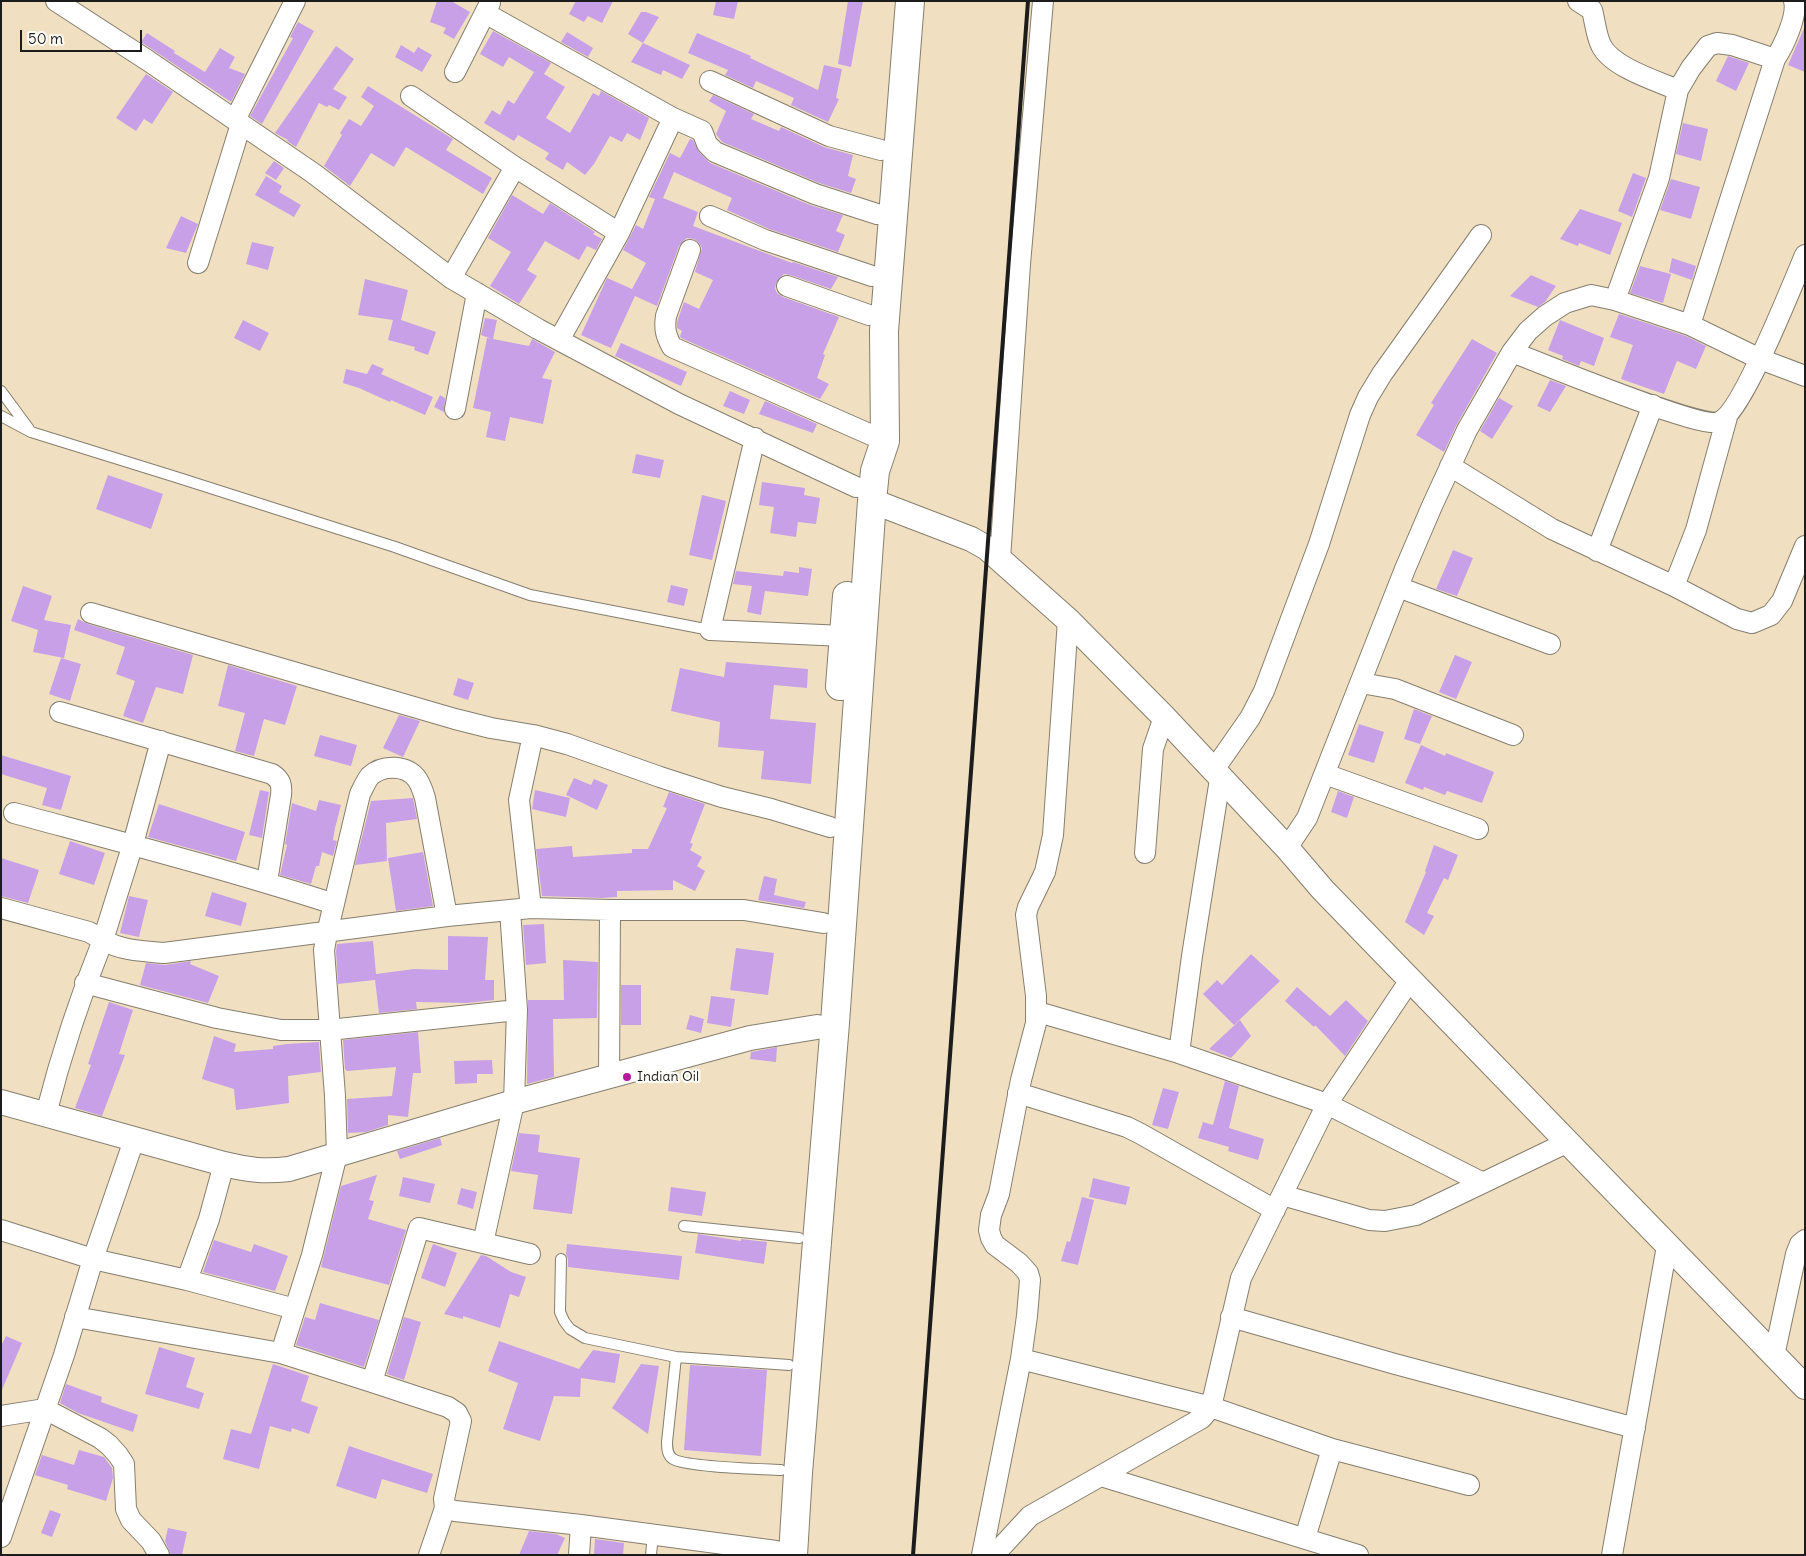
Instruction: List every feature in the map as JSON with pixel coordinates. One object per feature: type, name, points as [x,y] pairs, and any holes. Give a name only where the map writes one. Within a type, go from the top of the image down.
[{"type":"main road","points":[[876,438],[869,316],[894,1]]},
{"type":"main road","points":[[782,1553],[781,1470],[817,1026],[844,636],[864,494],[875,471],[910,1]]},
{"type":"main road","points":[[782,1553],[798,1472],[835,1023],[864,494]]},
{"type":"street","points":[[56,1],[147,60],[313,173],[451,278],[559,340],[679,404],[755,438],[864,494],[971,539],[987,548],[1068,620],[1164,717],[1287,848],[1323,890],[1805,1387]]},
{"type":"street","points":[[198,262],[238,122],[295,1]]},
{"type":"street","points":[[1000,559],[1020,264],[1043,1]]},
{"type":"street","points":[[1578,1],[1592,10],[1601,45],[1607,54],[1620,64],[1678,90]]},
{"type":"street","points":[[1690,325],[1775,59],[1782,49],[1793,20],[1796,6],[1794,1]]},
{"type":"street","points":[[455,72],[488,7],[672,118],[702,131],[707,144],[715,152],[815,194],[877,214]]},
{"type":"street","points":[[1614,300],[1659,178],[1678,90],[1697,59],[1708,46],[1717,43],[1732,45],[1775,59]]},
{"type":"street","points":[[710,82],[829,136],[881,150]]},
{"type":"street","points":[[411,96],[515,167],[619,234]]},
{"type":"street","points":[[559,340],[619,234],[672,118]]},
{"type":"street","points":[[451,278],[515,167]]},
{"type":"street","points":[[710,216],[765,240],[872,276]]},
{"type":"street","points":[[1179,1052],[1217,775],[1264,691],[1319,544],[1360,415],[1368,397],[1382,374],[1481,235]]},
{"type":"street","points":[[690,250],[665,321],[666,336],[672,347],[876,438]]},
{"type":"street","points":[[1512,352],[1593,384],[1654,405],[1709,423],[1719,422],[1727,417],[1735,407],[1760,359],[1805,255]]},
{"type":"street","points":[[787,286],[869,316]]},
{"type":"street","points":[[455,409],[477,293]]},
{"type":"street","points":[[1287,848],[1307,818],[1398,587],[1450,466],[1467,430],[1512,352],[1528,331],[1545,316],[1565,303],[1591,295],[1614,300],[1690,325],[1760,359],[1805,376]]},
{"type":"street","points":[[1597,551],[1654,405]]},
{"type":"street","points":[[1674,586],[1696,530],[1727,417]]},
{"type":"street","points":[[755,438],[710,630],[844,636]]},
{"type":"street","points":[[1450,466],[1552,529],[1674,586],[1737,620],[1752,623],[1772,615],[1782,601],[1804,550]]},
{"type":"street","points":[[1398,587],[1550,644]]},
{"type":"street","points":[[91,613],[455,719],[491,728],[533,734],[722,797],[772,808],[830,827]]},
{"type":"street","points":[[982,1555],[1021,1359],[1027,1316],[1030,1280],[1028,1273],[1019,1263],[995,1245],[989,1230],[991,1215],[999,1194],[1018,1093],[1038,1012],[1026,914],[1045,872],[1053,835],[1068,620]]},
{"type":"street","points":[[1361,683],[1395,689],[1513,735]]},
{"type":"street","points":[[60,712],[272,774],[279,779],[282,787],[267,882]]},
{"type":"street","points":[[1145,853],[1153,749],[1164,717]]},
{"type":"street","points":[[531,908],[519,800],[533,734]]},
{"type":"street","points":[[46,1114],[61,1056],[103,940],[133,844],[161,741]]},
{"type":"street","points":[[281,1353],[312,1255],[337,1154],[335,1096],[324,950],[326,933],[360,794],[365,784],[376,772],[388,768],[399,768],[416,777],[421,785],[447,916]]},
{"type":"street","points":[[1325,774],[1478,828]]},
{"type":"street","points":[[14,813],[267,882],[334,904]]},
{"type":"street","points":[[1,908],[89,932],[110,944],[131,950],[164,953],[447,916],[531,908],[744,910],[823,923]]},
{"type":"street","points":[[483,1243],[514,1102],[517,1010],[510,910]]},
{"type":"street","points":[[610,910],[610,1077]]},
{"type":"street","points":[[994,1555],[1030,1516],[1202,1418],[1211,1407],[1241,1278],[1327,1104],[1410,980]]},
{"type":"street","points":[[86,983],[217,1018],[282,1030],[329,1030],[517,1010]]},
{"type":"street","points":[[1038,1012],[1179,1052],[1327,1104],[1483,1183]]},
{"type":"street","points":[[1,1102],[224,1164],[252,1170],[271,1171],[289,1168],[514,1102],[750,1038],[817,1026]]},
{"type":"street","points":[[1018,1093],[1127,1127],[1278,1203],[1369,1220],[1385,1221],[1416,1215],[1568,1142]]},
{"type":"street","points":[[1,1537],[134,1140]]},
{"type":"street","points":[[187,1280],[209,1220],[224,1164]]},
{"type":"street","points":[[372,1382],[419,1228],[530,1254]]},
{"type":"street","points":[[1,1230],[93,1259],[187,1280],[294,1310]]},
{"type":"street","points":[[1774,1356],[1796,1254],[1800,1244],[1805,1240]]},
{"type":"street","points":[[1612,1555],[1667,1246]]},
{"type":"street","points":[[75,1317],[281,1353],[448,1407],[457,1413],[461,1421],[444,1499],[444,1508],[430,1555]]},
{"type":"street","points":[[1231,1317],[1395,1364],[1635,1428]]},
{"type":"street","points":[[1021,1359],[1211,1407],[1332,1449],[1468,1485]]},
{"type":"street","points":[[1,1416],[45,1410],[100,1438],[118,1454],[124,1464],[126,1509],[131,1520],[158,1550],[159,1555]]},
{"type":"street","points":[[1305,1538],[1332,1449]]},
{"type":"street","points":[[1101,1476],[1358,1555]]},
{"type":"street","points":[[444,1508],[455,1511],[653,1534],[782,1553]]},
{"type":"street","points":[[579,1555],[581,1525]]},
{"type":"lane","points":[[1,392],[31,432]]},
{"type":"lane","points":[[1,416],[31,432],[395,547],[530,595],[710,630]]},
{"type":"lane","points":[[684,1226],[799,1238]]},
{"type":"lane","points":[[561,1259],[560,1312],[570,1329],[585,1338],[676,1357],[789,1365]]},
{"type":"lane","points":[[676,1357],[667,1442],[669,1456],[673,1460],[689,1463],[781,1470]]},
{"type":"lane","points":[[651,1555],[653,1534]]},
{"type":"building","points":[[437,1],[451,1],[470,12],[454,39],[443,33],[446,28],[430,22]]},
{"type":"building","points":[[576,1],[613,1],[602,23],[588,16],[584,22],[569,14]]},
{"type":"building","points":[[716,1],[738,1],[734,19],[713,15]]},
{"type":"building","points":[[848,1],[863,1],[851,67],[838,64]]},
{"type":"building","points":[[641,12],[659,17],[643,43],[628,34]]},
{"type":"building","points":[[298,22],[314,31],[262,124],[250,116],[293,38],[290,37]]},
{"type":"building","points":[[1805,26],[1805,72],[1788,65]]},
{"type":"building","points":[[493,31],[551,63],[544,74],[565,87],[546,118],[570,133],[593,93],[599,96],[601,91],[649,118],[640,140],[627,133],[622,142],[610,136],[594,164],[585,175],[567,162],[563,170],[545,159],[549,153],[518,135],[514,141],[484,123],[492,110],[500,115],[508,100],[514,104],[534,72],[509,57],[503,67],[480,54]]},
{"type":"building","points":[[567,32],[593,48],[588,57],[561,42]]},
{"type":"building","points":[[147,33],[175,51],[174,53],[205,72],[220,48],[235,57],[229,68],[245,74],[231,102],[141,42]]},
{"type":"building","points":[[697,33],[751,56],[750,58],[818,90],[824,65],[842,69],[836,98],[839,99],[828,122],[791,105],[794,98],[756,81],[753,88],[725,75],[728,70],[688,53]]},
{"type":"building","points":[[643,43],[690,65],[682,79],[663,70],[661,75],[631,62]]},
{"type":"building","points":[[401,45],[414,53],[418,47],[432,55],[422,72],[395,57]]},
{"type":"building","points":[[336,46],[354,59],[333,89],[347,97],[339,110],[319,103],[296,147],[275,133]]},
{"type":"building","points":[[1728,56],[1749,63],[1736,91],[1716,81]]},
{"type":"building","points":[[146,74],[173,92],[152,124],[144,119],[136,131],[116,118]]},
{"type":"building","points":[[368,86],[453,139],[446,150],[492,178],[483,194],[406,147],[394,167],[371,153],[350,186],[324,166],[349,119],[361,126],[374,106],[361,97]]},
{"type":"building","points":[[713,95],[754,114],[751,119],[779,131],[781,127],[824,147],[853,155],[848,176],[856,179],[851,193],[819,183],[722,142],[716,134],[726,111],[709,101]]},
{"type":"building","points":[[1683,123],[1708,129],[1701,161],[1676,154]]},
{"type":"building","points":[[690,139],[693,140],[699,152],[710,163],[810,205],[843,215],[836,231],[845,235],[838,252],[769,229],[727,210],[732,198],[674,172],[663,198],[698,212],[693,226],[792,263],[838,277],[831,289],[784,274],[776,283],[775,289],[783,297],[839,317],[823,354],[825,355],[817,378],[829,384],[820,399],[681,338],[682,331],[677,328],[677,322],[684,302],[699,309],[713,280],[695,272],[702,248],[694,239],[687,238],[679,246],[657,306],[635,296],[611,348],[581,335],[607,278],[632,289],[646,263],[623,250],[636,225],[643,229],[655,199],[649,197],[670,153],[680,158]]},
{"type":"building","points":[[274,161],[284,168],[276,180],[265,173]]},
{"type":"building","points":[[1633,173],[1646,178],[1632,217],[1618,211]]},
{"type":"building","points":[[266,176],[282,186],[279,192],[301,205],[294,217],[255,195]]},
{"type":"building","points":[[1671,179],[1700,187],[1691,219],[1660,210]]},
{"type":"building","points":[[512,195],[543,214],[550,203],[595,232],[593,234],[602,239],[596,250],[587,246],[579,260],[545,241],[527,270],[537,276],[519,304],[490,286],[511,252],[488,238]]},
{"type":"building","points":[[1580,209],[1622,223],[1610,255],[1579,243],[1578,246],[1560,239]]},
{"type":"building","points":[[181,216],[198,224],[186,253],[166,248]]},
{"type":"building","points":[[252,242],[274,247],[268,270],[246,264]]},
{"type":"building","points":[[1672,258],[1696,266],[1692,280],[1669,272]]},
{"type":"building","points":[[1640,266],[1671,274],[1663,303],[1630,293]]},
{"type":"building","points":[[1531,275],[1556,286],[1545,302],[1538,307],[1510,296]]},
{"type":"building","points":[[365,279],[408,290],[401,320],[436,332],[428,355],[414,350],[415,347],[388,340],[393,320],[358,315]]},
{"type":"building","points":[[1619,314],[1686,336],[1706,346],[1696,369],[1677,361],[1664,394],[1621,379],[1633,345],[1610,337]]},
{"type":"building","points":[[485,318],[497,320],[493,339],[529,346],[532,339],[555,352],[542,378],[552,380],[543,424],[510,417],[505,441],[486,437],[491,412],[473,408],[487,338],[492,339],[481,335]]},
{"type":"building","points":[[243,320],[269,333],[260,351],[234,338]]},
{"type":"building","points":[[1560,320],[1604,338],[1594,366],[1581,361],[1579,366],[1562,359],[1563,356],[1548,350]]},
{"type":"building","points":[[1472,339],[1497,353],[1457,424],[1444,452],[1416,435],[1434,405],[1431,403]]},
{"type":"building","points":[[621,343],[687,372],[681,386],[615,356]]},
{"type":"building","points":[[372,364],[384,369],[381,374],[433,397],[425,415],[391,400],[390,402],[343,383],[346,369],[367,374]]},
{"type":"building","points":[[1550,380],[1566,386],[1550,412],[1537,406]]},
{"type":"building","points":[[730,391],[750,400],[744,414],[723,406]]},
{"type":"building","points":[[440,395],[445,398],[444,412],[434,407]]},
{"type":"building","points":[[1499,398],[1513,406],[1492,439],[1480,431]]},
{"type":"building","points":[[765,401],[817,424],[813,433],[759,414]]},
{"type":"building","points":[[636,454],[664,460],[660,478],[632,473]]},
{"type":"building","points":[[108,475],[163,494],[151,529],[96,509]]},
{"type":"building","points":[[762,482],[805,488],[804,495],[820,498],[816,524],[798,522],[796,537],[770,533],[774,507],[759,505]]},
{"type":"building","points":[[702,495],[726,501],[712,560],[689,555]]},
{"type":"building","points":[[1453,550],[1473,558],[1457,596],[1436,589]]},
{"type":"building","points":[[799,567],[812,569],[808,596],[765,591],[761,615],[747,612],[752,586],[733,584],[736,571],[783,576],[784,571],[799,573]]},
{"type":"building","points":[[671,585],[688,589],[684,606],[667,602]]},
{"type":"building","points":[[23,586],[52,596],[44,620],[71,625],[64,658],[33,652],[38,630],[11,621]]},
{"type":"building","points":[[78,619],[88,624],[193,655],[183,694],[156,687],[143,723],[123,716],[135,681],[116,674],[125,647],[74,630]]},
{"type":"building","points":[[1455,655],[1472,662],[1456,699],[1439,692]]},
{"type":"building","points":[[61,658],[81,664],[70,701],[49,694]]},
{"type":"building","points":[[726,662],[808,669],[807,688],[774,685],[770,719],[816,723],[811,784],[761,779],[764,751],[718,747],[720,722],[671,711],[680,668],[724,677]]},
{"type":"building","points":[[228,665],[297,686],[285,725],[264,719],[254,756],[235,751],[245,713],[218,706]]},
{"type":"building","points":[[458,678],[474,683],[468,700],[453,695]]},
{"type":"building","points":[[1414,709],[1432,716],[1420,744],[1404,739]]},
{"type":"building","points":[[399,715],[420,721],[403,757],[383,748]]},
{"type":"building","points":[[1359,724],[1384,732],[1374,763],[1348,755]]},
{"type":"building","points":[[320,735],[357,745],[351,766],[314,756]]},
{"type":"building","points":[[1421,745],[1445,756],[1446,753],[1494,772],[1482,803],[1447,791],[1445,795],[1424,787],[1423,790],[1405,783]]},
{"type":"building","points":[[1,755],[71,776],[61,810],[42,805],[47,788],[1,774]]},
{"type":"building","points":[[574,778],[591,785],[594,779],[608,785],[597,810],[566,795]]},
{"type":"building","points":[[260,790],[269,792],[262,838],[249,835]]},
{"type":"building","points":[[535,790],[570,798],[566,817],[532,809]]},
{"type":"building","points":[[1338,791],[1354,797],[1347,818],[1331,812]]},
{"type":"building","points":[[669,792],[705,804],[690,843],[693,844],[690,850],[702,857],[697,866],[705,871],[695,891],[673,880],[673,890],[617,891],[617,897],[542,896],[536,849],[572,846],[573,857],[632,853],[632,849],[648,849],[667,808],[663,807]]},
{"type":"building","points":[[413,798],[417,819],[386,823],[387,861],[355,865],[371,801]]},
{"type":"building","points":[[319,800],[341,805],[333,840],[337,841],[333,856],[322,852],[319,866],[316,866],[311,884],[280,875],[287,845],[285,844],[292,803],[316,811]]},
{"type":"building","points":[[159,804],[245,832],[236,861],[148,837]]},
{"type":"building","points":[[70,841],[105,853],[94,885],[59,874]]},
{"type":"building","points":[[1434,845],[1458,855],[1448,880],[1444,878],[1427,913],[1434,916],[1424,935],[1405,922],[1426,872]]},
{"type":"building","points":[[423,852],[433,906],[396,911],[388,858]]},
{"type":"building","points":[[1,858],[39,870],[28,903],[1,896]]},
{"type":"building","points":[[764,876],[777,879],[774,895],[806,902],[804,908],[758,900]]},
{"type":"building","points":[[212,892],[247,903],[241,926],[205,916]]},
{"type":"building","points":[[129,896],[148,900],[139,937],[120,933]]},
{"type":"building","points":[[544,924],[546,963],[526,965],[523,925]]},
{"type":"building","points":[[448,936],[488,937],[485,980],[494,980],[494,1000],[467,1003],[416,1002],[417,1009],[379,1013],[375,980],[338,984],[337,944],[373,941],[376,974],[414,969],[448,970]]},
{"type":"building","points":[[736,948],[774,953],[768,995],[730,990]]},
{"type":"building","points":[[1251,954],[1280,981],[1234,1025],[1203,994],[1217,980],[1222,985]]},
{"type":"building","points":[[563,960],[598,962],[597,1018],[553,1019],[554,1077],[527,1084],[528,1000],[564,1000]]},
{"type":"building","points":[[191,961],[190,964],[219,976],[208,1003],[140,985],[146,963],[165,965]]},
{"type":"building","points":[[621,985],[641,985],[641,1025],[621,1025]]},
{"type":"building","points":[[1297,987],[1330,1016],[1346,1000],[1368,1021],[1345,1056],[1315,1025],[1314,1027],[1285,1001]]},
{"type":"building","points":[[711,996],[735,999],[731,1027],[707,1023]]},
{"type":"building","points":[[109,1002],[133,1010],[119,1054],[125,1055],[102,1116],[75,1108],[91,1065],[88,1064]]},
{"type":"building","points":[[690,1015],[704,1019],[701,1033],[686,1029]]},
{"type":"building","points":[[1240,1020],[1251,1036],[1231,1058],[1209,1049]]},
{"type":"building","points":[[418,1032],[421,1073],[413,1073],[408,1117],[388,1115],[388,1125],[366,1132],[348,1133],[347,1099],[392,1096],[396,1067],[347,1071],[345,1069],[343,1040]]},
{"type":"building","points":[[214,1036],[236,1044],[234,1052],[273,1049],[273,1046],[287,1044],[319,1042],[321,1072],[288,1076],[289,1103],[236,1110],[234,1089],[202,1079]]},
{"type":"building","points":[[777,1047],[776,1062],[750,1059],[751,1052]]},
{"type":"building","points":[[492,1060],[493,1074],[477,1074],[477,1083],[455,1084],[454,1061]]},
{"type":"building","points":[[1225,1081],[1239,1086],[1229,1128],[1264,1139],[1258,1160],[1228,1151],[1229,1147],[1198,1138],[1203,1122],[1213,1125]]},
{"type":"building","points":[[1163,1088],[1179,1092],[1168,1129],[1152,1125]]},
{"type":"building","points":[[519,1133],[540,1135],[538,1152],[580,1158],[572,1214],[533,1209],[538,1175],[511,1171]]},
{"type":"building","points":[[440,1138],[442,1145],[400,1159],[397,1151]]},
{"type":"building","points":[[377,1175],[369,1200],[374,1201],[368,1219],[406,1230],[389,1285],[321,1267],[341,1186]]},
{"type":"building","points":[[403,1177],[435,1184],[430,1203],[399,1196]]},
{"type":"building","points":[[1093,1178],[1130,1187],[1126,1205],[1089,1197]]},
{"type":"building","points":[[671,1187],[706,1192],[702,1216],[668,1211]]},
{"type":"building","points":[[461,1188],[477,1192],[473,1209],[457,1204]]},
{"type":"building","points":[[1082,1197],[1094,1200],[1078,1265],[1061,1261],[1067,1241],[1070,1242]]},
{"type":"building","points":[[698,1234],[741,1241],[741,1239],[767,1242],[764,1264],[695,1253]]},
{"type":"building","points":[[214,1240],[251,1252],[254,1244],[288,1256],[275,1291],[203,1272]]},
{"type":"building","points":[[433,1244],[457,1253],[445,1287],[421,1278]]},
{"type":"building","points":[[567,1244],[682,1256],[679,1280],[568,1267]]},
{"type":"building","points":[[481,1255],[486,1256],[511,1272],[526,1277],[519,1297],[510,1294],[500,1328],[463,1316],[463,1319],[444,1314]]},
{"type":"building","points":[[320,1303],[379,1320],[364,1367],[296,1345],[305,1317],[315,1320]]},
{"type":"building","points":[[404,1317],[421,1322],[404,1380],[387,1374]]},
{"type":"building","points":[[6,1336],[22,1343],[1,1392],[1,1346]]},
{"type":"building","points":[[499,1341],[579,1369],[593,1350],[620,1354],[615,1383],[581,1378],[580,1397],[554,1396],[540,1441],[503,1429],[518,1383],[488,1371]]},
{"type":"building","points":[[159,1347],[195,1358],[186,1387],[204,1393],[199,1409],[145,1394]]},
{"type":"building","points":[[273,1364],[309,1376],[301,1401],[318,1407],[309,1434],[292,1428],[291,1432],[270,1426],[259,1469],[223,1459],[231,1429],[251,1434]]},
{"type":"building","points":[[641,1364],[659,1366],[648,1434],[612,1408]]},
{"type":"building","points":[[690,1365],[767,1370],[761,1456],[684,1450]]},
{"type":"building","points":[[66,1384],[102,1397],[101,1402],[138,1415],[133,1432],[78,1413],[60,1403]]},
{"type":"building","points":[[349,1446],[433,1474],[427,1493],[382,1479],[376,1499],[336,1486]]},
{"type":"building","points":[[79,1450],[104,1457],[112,1468],[113,1478],[106,1501],[67,1489],[68,1485],[35,1475],[42,1455],[74,1465]]},
{"type":"building","points":[[50,1510],[61,1514],[52,1537],[41,1533]]},
{"type":"building","points":[[168,1528],[187,1532],[182,1555],[171,1555],[165,1541]]},
{"type":"building","points":[[529,1531],[556,1534],[565,1538],[557,1555],[519,1555]]},
{"type":"building","points":[[595,1539],[624,1543],[623,1555],[594,1555]]},
{"type":"railway","points":[[913,1555],[1028,1]]},
{"type":"place","name":"Indian Oil","points":[[627,1077]]}]
